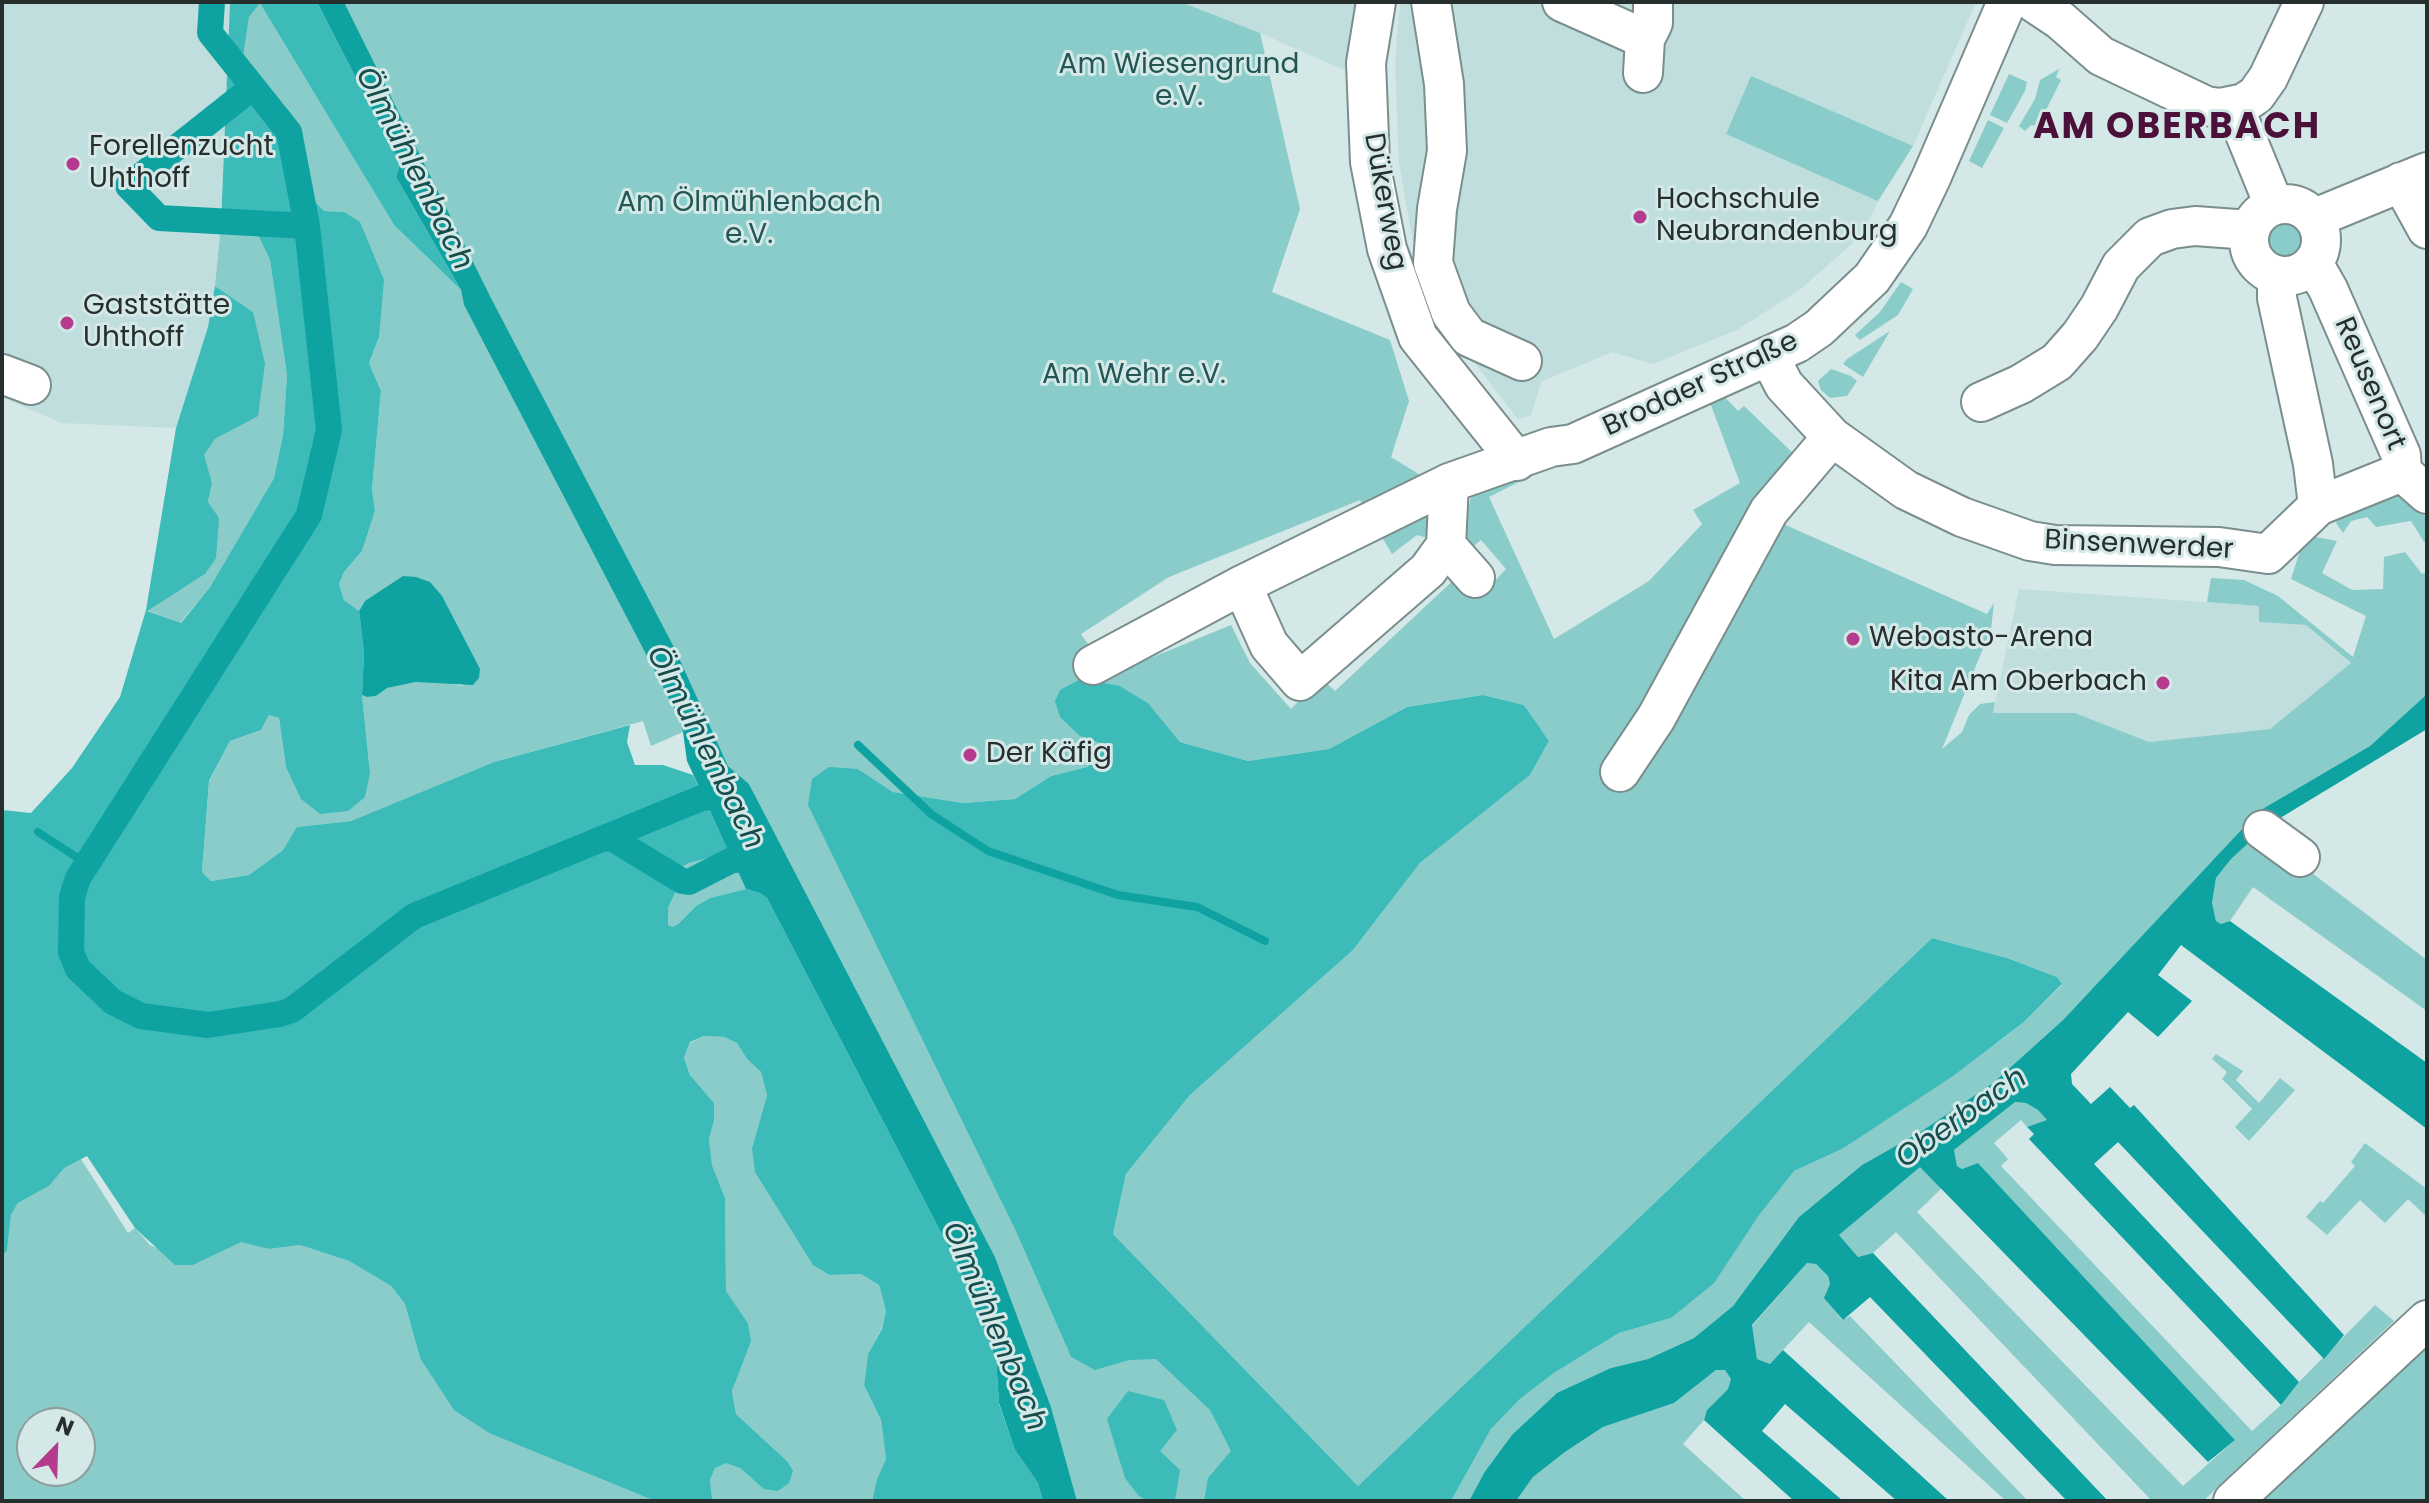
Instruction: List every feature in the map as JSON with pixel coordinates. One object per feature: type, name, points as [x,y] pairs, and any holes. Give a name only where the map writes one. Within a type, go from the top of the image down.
[{"type":"street","name":"Dükerweg","points":[[1376,2],[1366,63],[1370,162],[1387,249],[1418,337],[1517,461]]},
{"type":"street","points":[[1431,2],[1444,84],[1447,151],[1437,209],[1433,263],[1451,313],[1469,337],[1522,361]]},
{"type":"street","points":[[1562,2],[1644,56],[1653,23],[1653,2]]},
{"type":"street","name":"Brodaer Straße","points":[[1093,665],[1242,585],[1449,483],[1551,447],[1573,444],[1797,343],[1819,328],[1872,278],[1908,226],[2007,2]]},
{"type":"street","points":[[2033,2],[2060,20],[2087,46],[2116,64],[2206,106],[2234,107],[2256,95],[2268,78],[2304,2]]},
{"type":"street","points":[[1981,402],[2021,384],[2057,362],[2086,327],[2121,266],[2150,237],[2172,229],[2262,218],[2297,205],[2315,218],[2322,241],[2320,253],[2313,263],[2297,274],[2277,275],[2266,271],[2252,253],[2249,242],[2262,218],[2234,107]]},
{"type":"street","points":[[2315,218],[2414,177],[2427,229]]},
{"type":"street","name":"Reusenort","points":[[2313,263],[2328,289],[2415,483],[2318,506]]},
{"type":"street","points":[[2277,275],[2277,298],[2313,464],[2318,506]]},
{"type":"street","name":"Binsenwerder","points":[[1769,356],[1784,385],[1832,437],[1906,490],[1962,517],[2030,541],[2055,545],[2219,547],[2268,554],[2318,506]]},
{"type":"street","points":[[1620,772],[1656,718],[1769,511],[1832,437]]},
{"type":"street","points":[[1242,585],[1269,645],[1300,681],[1428,570],[1446,545],[1449,483]]},
{"type":"street","points":[[1446,545],[1475,578]]},
{"type":"street","points":[[2263,830],[2300,857]]},
{"type":"street","points":[[2233,1501],[2427,1320]]},
{"type":"shaded area","points":[[2,2],[230,2],[221,224],[215,286],[208,327],[176,428],[61,423],[2,397]]},
{"type":"shaded area","points":[[230,2],[317,2],[400,164],[396,177],[461,290],[394,225],[260,3],[249,17],[241,71],[289,132],[299,185],[324,211],[344,212],[360,222],[384,280],[379,337],[369,363],[381,391],[372,489],[375,511],[362,551],[344,572],[339,584],[344,600],[359,611],[364,653],[362,695],[370,773],[365,797],[348,811],[320,814],[301,799],[286,767],[279,718],[269,715],[261,730],[230,741],[209,781],[202,872],[211,881],[249,875],[283,850],[297,827],[351,821],[494,762],[630,725],[627,742],[635,765],[663,765],[693,775],[728,849],[722,855],[682,867],[678,887],[668,908],[668,925],[673,927],[678,924],[696,906],[710,898],[746,889],[767,898],[960,1269],[996,1359],[999,1404],[1015,1450],[1038,1483],[1043,1501],[872,1501],[886,1459],[881,1420],[864,1385],[868,1354],[882,1329],[886,1311],[879,1285],[861,1274],[830,1275],[813,1265],[755,1172],[752,1148],[767,1095],[761,1072],[747,1059],[737,1043],[724,1037],[704,1036],[690,1042],[684,1058],[690,1075],[714,1103],[714,1121],[709,1139],[712,1165],[725,1198],[726,1291],[748,1323],[751,1341],[732,1391],[736,1414],[787,1461],[793,1471],[789,1483],[778,1491],[764,1489],[740,1468],[726,1463],[715,1468],[710,1480],[715,1501],[655,1501],[491,1434],[454,1410],[420,1358],[405,1304],[391,1286],[349,1261],[300,1245],[269,1249],[241,1242],[193,1265],[175,1265],[135,1228],[87,1156],[64,1168],[49,1186],[18,1203],[11,1215],[7,1251],[2,1256],[2,810],[31,813],[72,768],[120,697],[146,610],[176,428],[208,327],[215,286],[253,312],[265,364],[258,416],[215,439],[204,455],[212,483],[208,502],[219,518],[216,558],[205,574],[147,611],[181,623],[210,587],[274,478],[283,435],[287,375],[270,260],[256,231],[221,224]]},
{"type":"shaded area","points":[[1181,2],[1363,2],[1356,75],[1260,33]]},
{"type":"shaded area","name":"Hochschule Neubrandenburg","points":[[1400,2],[1976,2],[1913,146],[1878,201],[1864,233],[1801,289],[1737,330],[1653,364],[1612,352],[1541,382],[1531,416],[1518,419],[1460,344],[1432,296],[1413,243],[1399,163],[1395,63]]},
{"type":"shaded area","name":"Kita Am Oberbach","points":[[2019,589],[2260,606],[2259,622],[2306,625],[2351,664],[2270,729],[2149,742],[2075,713],[1993,713]]},
{"type":"shaded area","points":[[1081,679],[1120,686],[1148,703],[1180,742],[1248,761],[1329,749],[1407,707],[1483,695],[1524,705],[1549,741],[1530,775],[1420,863],[1353,950],[1190,1095],[1126,1174],[1113,1234],[1358,1486],[1932,938],[2007,958],[2057,977],[2062,984],[2024,1022],[1953,1076],[1842,1149],[1794,1171],[1759,1215],[1714,1283],[1671,1318],[1619,1333],[1554,1373],[1520,1399],[1491,1429],[1451,1501],[1204,1501],[1208,1478],[1231,1451],[1210,1410],[1156,1359],[1129,1360],[1095,1370],[1071,1357],[1014,1227],[808,805],[812,779],[829,767],[858,769],[893,792],[963,803],[1015,799],[1051,776],[1087,767],[1108,746],[1080,736],[1060,717],[1055,701],[1060,690]]},
{"type":"shaded area","points":[[1128,1391],[1164,1400],[1177,1430],[1160,1451],[1180,1470],[1175,1500],[1147,1501],[1125,1478],[1107,1419]]},
{"type":"green space","points":[[260,2],[394,225],[461,290],[464,305],[676,712],[683,732],[651,746],[643,721],[494,762],[351,821],[298,827],[283,850],[249,875],[211,881],[202,872],[209,782],[230,741],[261,730],[269,715],[279,718],[286,767],[370,773],[362,695],[376,696],[386,688],[416,682],[464,686],[365,601],[359,611],[344,600],[339,584],[344,572],[362,551],[375,511],[372,489],[381,391],[369,363],[379,337],[344,212],[324,211],[299,185],[289,132],[241,71],[249,17]]},
{"type":"green space","points":[[344,2],[1181,2],[1260,33],[1300,209],[1272,292],[1390,340],[1409,401],[1391,457],[1469,505],[1472,494],[1486,485],[1535,474],[1489,497],[1554,639],[1649,581],[1702,524],[1693,510],[1740,483],[1708,397],[1720,392],[1738,411],[1744,406],[1796,456],[1781,523],[1987,614],[1994,603],[1991,629],[1942,749],[1962,732],[1969,715],[1980,704],[1995,702],[1993,713],[2075,713],[2149,742],[2270,729],[2351,663],[2306,625],[2259,622],[2259,606],[2207,602],[2211,578],[2244,580],[2278,596],[2353,657],[2366,616],[2291,579],[2305,535],[2337,541],[2322,573],[2352,590],[2383,589],[2384,557],[2405,552],[2422,574],[2427,572],[2427,694],[2370,746],[2259,811],[2063,1020],[1993,1083],[1922,1131],[1862,1165],[1799,1217],[1733,1306],[1694,1338],[1648,1359],[1611,1368],[1484,1473],[1469,1501],[1451,1501],[1491,1429],[1520,1399],[1554,1373],[1619,1333],[1671,1318],[1794,1171],[1842,1149],[2001,1040],[2062,985],[2057,977],[2007,958],[1932,938],[1358,1486],[1113,1234],[1126,1174],[1190,1095],[1353,950],[1420,863],[1530,775],[1549,741],[1524,705],[1483,695],[1407,707],[1329,749],[1248,761],[1180,742],[1148,703],[1120,686],[1080,736],[1109,746],[1087,767],[1051,776],[1015,799],[963,803],[893,792],[858,769],[1014,1227],[1071,1357],[1081,1362],[1056,1276],[1178,1076],[1096,1223],[1347,1501],[1077,1501],[1051,1407],[995,1257],[749,784],[728,766],[675,649],[491,298]],"holes":[[[1360,500],[1392,554],[1417,535],[1469,550],[1481,540],[1506,569],[1482,595],[1459,575],[1335,691],[1321,678],[1291,709],[1250,663],[1231,625],[1109,675],[1081,634],[1169,577]]]},
{"type":"green space","points":[[2059,69],[2056,77],[2061,80],[2038,126],[2031,125],[2025,131],[2019,126],[2035,99],[2040,80]]},
{"type":"green space","points":[[2009,74],[2027,82],[2007,123],[1990,115]]},
{"type":"green space","points":[[1751,76],[1913,146],[1878,201],[1726,134]]},
{"type":"green space","points":[[1988,120],[2004,128],[1982,168],[1969,161]]},
{"type":"green space","points":[[2286,213],[2305,221],[2313,240],[2305,259],[2286,267],[2267,259],[2259,240],[2267,221]]},
{"type":"green space","points":[[221,224],[256,231],[270,260],[287,375],[283,435],[274,478],[210,587],[180,623],[146,610],[205,574],[208,502],[212,483],[203,455],[215,439],[258,415],[253,312],[215,286]]},
{"type":"green space","points":[[1901,282],[1913,289],[1898,315],[1860,340],[1855,335],[1880,312]]},
{"type":"green space","points":[[1890,331],[1863,377],[1843,364],[1847,359]]},
{"type":"green space","points":[[1831,369],[1857,381],[1847,396],[1830,398],[1821,390],[1818,381]]},
{"type":"green space","points":[[2396,493],[2405,496],[2427,518],[2427,542],[2411,521],[2376,527],[2367,517],[2351,521],[2343,533],[2336,523],[2337,520]]},
{"type":"green space","points":[[2259,833],[2427,960],[2427,1011],[2253,887],[2230,921],[2221,924],[2216,921],[2212,903],[2216,878]]},
{"type":"green space","points":[[728,849],[746,889],[710,898],[696,906],[678,924],[673,927],[668,925],[668,908],[678,887],[682,867],[722,855]]},
{"type":"green space","points":[[704,1036],[724,1037],[737,1043],[747,1059],[761,1072],[767,1095],[752,1148],[830,1275],[861,1274],[879,1285],[886,1311],[882,1328],[868,1354],[864,1385],[881,1420],[886,1459],[872,1501],[716,1501],[712,1498],[710,1480],[715,1468],[726,1462],[740,1468],[765,1489],[778,1490],[787,1461],[736,1414],[732,1391],[750,1341],[748,1323],[726,1291],[725,1198],[712,1165],[709,1139],[714,1121],[714,1103],[690,1075],[684,1058],[690,1043]]},
{"type":"green space","points":[[2216,1054],[2243,1071],[2236,1080],[2259,1103],[2280,1078],[2295,1090],[2249,1141],[2235,1127],[2252,1109],[2222,1079],[2227,1072],[2212,1059]]},
{"type":"green space","points":[[2014,1102],[2026,1103],[2048,1121],[2027,1127],[2021,1120],[1994,1143],[2008,1159],[2001,1166],[2252,1431],[2281,1405],[2299,1382],[2375,1305],[2394,1321],[2203,1501],[2152,1501],[1896,1232],[1873,1253],[1858,1257],[1839,1235],[1920,1166],[1942,1188],[1917,1212],[2183,1486],[2235,1440],[1978,1163],[1962,1169],[1957,1166],[1954,1150]]},
{"type":"green space","points":[[2365,1143],[2427,1189],[2427,1217],[2408,1199],[2385,1223],[2360,1200],[2327,1235],[2306,1217],[2320,1201],[2323,1203],[2355,1166],[2351,1162]]},
{"type":"green space","points":[[81,1159],[128,1233],[135,1228],[150,1245],[193,1265],[241,1241],[269,1249],[300,1245],[349,1261],[391,1286],[405,1304],[420,1358],[491,1434],[655,1501],[2,1501],[2,1256],[7,1251],[11,1215],[18,1203],[49,1186],[63,1168]]},
{"type":"green space","points":[[1807,1263],[1816,1264],[1828,1276],[1830,1284],[1825,1298],[1842,1320],[1850,1316],[2028,1501],[2006,1501],[1809,1322],[1770,1364],[1757,1359],[1752,1326]]},
{"type":"green space","points":[[2427,1331],[2427,1501],[2242,1501]]},
{"type":"green space","points":[[1716,1370],[1725,1370],[1731,1379],[1728,1389],[1707,1410],[1704,1420],[1683,1444],[1746,1501],[1516,1501],[1533,1477],[1603,1427],[1674,1403]]},
{"type":"water","name":"Ölmühlenbach","points":[[317,2],[344,2],[491,298],[675,649],[728,766],[749,784],[995,1257],[1051,1407],[1077,1501],[1043,1501],[1038,1483],[1015,1450],[999,1403],[996,1359],[960,1269],[767,898],[746,889],[687,761],[683,732],[676,712],[464,305],[461,290],[396,177],[400,164]]},
{"type":"water","points":[[403,576],[430,582],[442,596],[480,669],[479,678],[473,685],[416,682],[387,688],[376,696],[362,695],[364,653],[359,611],[365,601]]},
{"type":"water","name":"Oberbach","points":[[2427,694],[2427,729],[2267,826],[2231,859],[2216,878],[2212,903],[2216,921],[2221,924],[2230,921],[2427,1063],[2427,1129],[2181,945],[2158,975],[2192,1001],[2158,1037],[2128,1012],[2071,1074],[2072,1084],[2091,1104],[2110,1087],[2130,1108],[2134,1105],[2344,1335],[2324,1359],[2118,1142],[2094,1164],[2299,1382],[2281,1405],[2029,1139],[2034,1134],[2027,1127],[2047,1120],[2026,1103],[2015,1102],[1954,1150],[1957,1166],[1962,1169],[1978,1163],[2235,1440],[2208,1462],[1920,1167],[1839,1235],[1858,1257],[1873,1253],[2108,1501],[2067,1501],[1870,1297],[1843,1320],[1824,1298],[1830,1284],[1828,1276],[1816,1264],[1807,1263],[1752,1325],[1757,1359],[1770,1364],[1783,1350],[1949,1501],[1897,1501],[1785,1404],[1762,1431],[1843,1501],[1794,1501],[1704,1420],[1707,1410],[1728,1389],[1731,1379],[1725,1370],[1716,1370],[1674,1403],[1603,1427],[1533,1477],[1516,1501],[1469,1501],[1484,1473],[1512,1435],[1557,1393],[1611,1368],[1648,1359],[1694,1338],[1733,1306],[1799,1217],[1862,1165],[1922,1131],[1993,1083],[2063,1020],[2259,811],[2370,746]]},
{"type":"waterway","name":"Ölmühlenbach","points":[[212,2],[210,33],[289,132],[307,226],[329,430],[309,515],[78,878],[72,897],[71,952],[78,969],[113,1002],[141,1016],[208,1025],[280,1014],[292,1010],[414,916],[704,797],[730,798]]},
{"type":"waterway","points":[[253,87],[128,186],[159,218],[307,226]]},
{"type":"waterway","points":[[858,745],[931,814],[988,851],[1118,895],[1197,907],[1265,941]]},
{"type":"waterway","points":[[38,832],[87,864]]},
{"type":"waterway","name":"Ölmühlenbach","points":[[604,838],[613,839],[682,881],[689,882],[732,860],[760,859]]},
{"type":"place","name":"Forellenzucht Uhthoff","points":[[73,164]]},
{"type":"place","name":"Hochschule Neubrandenburg","points":[[1640,217]]},
{"type":"place","name":"Gaststätte Uhthoff","points":[[67,323]]},
{"type":"place","name":"Webasto-Arena","points":[[1853,639]]},
{"type":"place","name":"Kita Am Oberbach","points":[[2163,683]]},
{"type":"place","name":"Der Käfig","points":[[970,755]]},
{"type":"district","name":"AM OBERBACH","points":[[2177,129]]},
{"type":"park label","name":"Am Wiesengrund e.V.","points":[[1179,82]]},
{"type":"park label","name":"Am Ölmühlenbach e.V.","points":[[749,220]]},
{"type":"park label","name":"Am Wehr e.V.","points":[[1134,376]]}]
